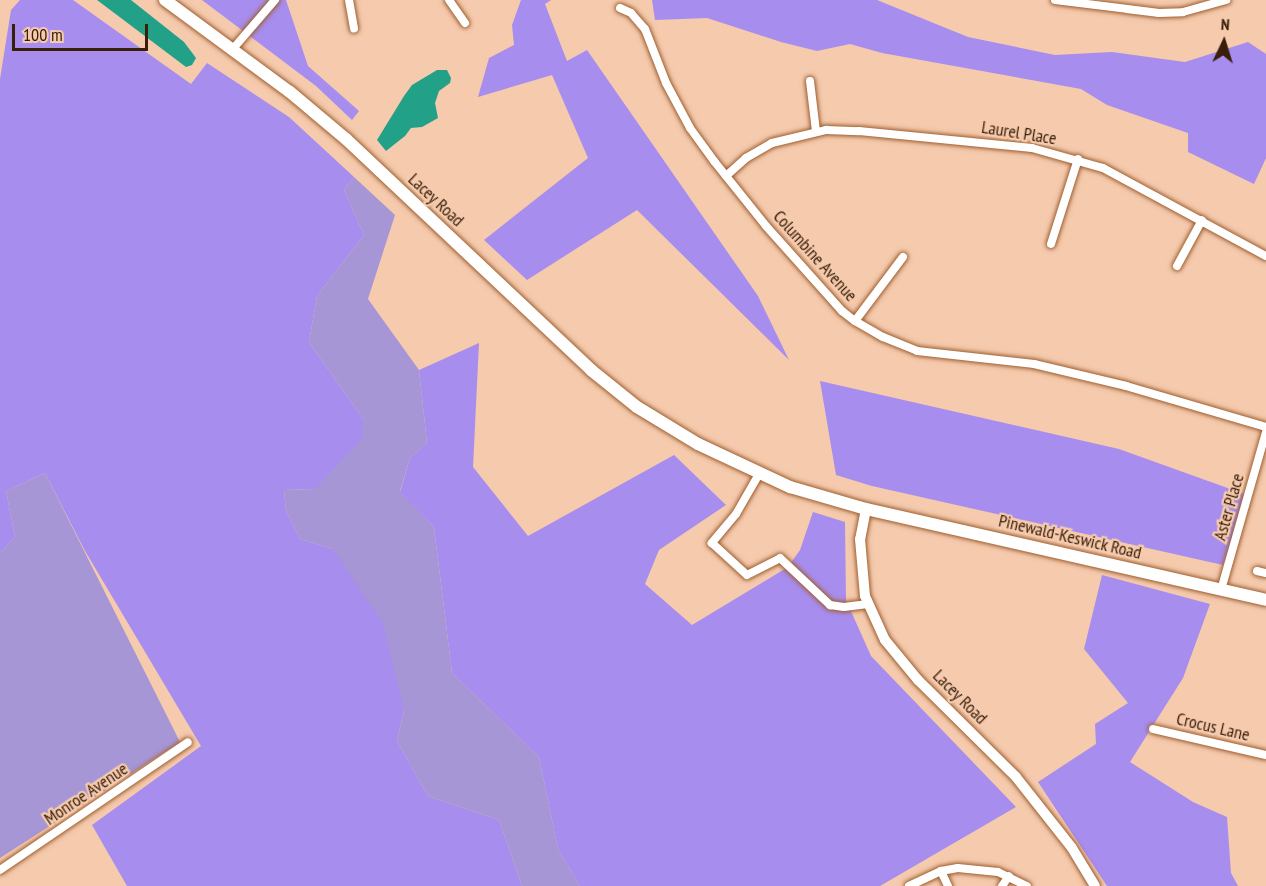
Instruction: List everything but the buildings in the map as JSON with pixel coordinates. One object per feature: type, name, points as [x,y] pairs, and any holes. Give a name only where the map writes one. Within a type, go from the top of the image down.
[{"type":"main road","name":"Lacey Road","points":[[165,0],[290,92],[346,140],[591,370],[637,407],[677,432],[759,474]]},
{"type":"main road","name":"Pinewald-Keswick Road","points":[[759,474],[790,487],[866,509],[1266,600]]},
{"type":"main road","name":"Lacey Road","points":[[866,509],[860,539],[868,604],[885,640],[918,681],[1016,777],[1072,848],[1095,886]]},
{"type":"street","points":[[232,50],[275,0]]},
{"type":"street","points":[[349,0],[354,29]]},
{"type":"street","points":[[449,0],[465,23]]},
{"type":"street","points":[[1055,0],[1096,3],[1159,14],[1183,12],[1226,0]]},
{"type":"street","name":"Columbine Avenue","points":[[620,8],[631,13],[645,29],[670,92],[690,128],[726,176],[819,286],[842,311],[855,321],[883,337],[917,351],[1034,364],[1148,392],[1266,427]]},
{"type":"street","points":[[810,81],[816,132]]},
{"type":"street","name":"Laurel Place","points":[[726,176],[746,158],[772,143],[816,132],[859,130],[997,143],[1078,159],[1103,168],[1266,255]]},
{"type":"street","points":[[1051,244],[1078,159]]},
{"type":"street","points":[[1177,266],[1202,220]]},
{"type":"street","points":[[855,321],[903,257]]},
{"type":"street","name":"Aster Place","points":[[1221,590],[1266,432]]},
{"type":"street","points":[[759,474],[736,514],[712,543],[747,575],[780,558],[830,604],[844,607],[868,604]]},
{"type":"street","points":[[1257,571],[1266,573]]},
{"type":"street","name":"Crocus Lane","points":[[1153,729],[1266,755]]},
{"type":"street","name":"Monroe Avenue","points":[[0,870],[188,742]]},
{"type":"street","points":[[909,886],[941,871],[975,868],[1009,876],[1027,886]]},
{"type":"street","points":[[941,871],[948,886]]},
{"type":"street","points":[[1002,886],[1009,876]]},
{"type":"shaded area","points":[[20,0],[73,0],[191,84],[207,63],[289,117],[354,177],[344,190],[364,235],[317,296],[309,342],[363,419],[362,439],[315,489],[284,490],[286,511],[300,539],[333,549],[383,623],[404,710],[397,741],[428,796],[499,820],[522,886],[127,886],[92,825],[201,746],[85,551],[45,473],[6,491],[15,537],[0,553],[0,79],[11,10]]},
{"type":"shaded area","points":[[202,0],[286,0],[308,66],[359,111],[352,120],[316,86]]},
{"type":"shaded area","points":[[521,0],[551,0],[545,4],[567,61],[587,50],[758,296],[789,360],[637,210],[527,280],[484,240],[588,158],[552,75],[478,97],[489,58],[514,45],[512,25]]},
{"type":"shaded area","points":[[652,0],[877,0],[968,37],[1055,55],[1112,52],[1185,62],[1248,42],[1266,54],[1266,158],[1254,184],[1188,152],[1188,133],[1107,105],[1081,89],[882,53],[850,44],[817,51],[707,18],[655,20]]},
{"type":"shaded area","points":[[354,177],[395,215],[368,299],[419,370],[427,443],[410,458],[400,491],[434,527],[452,673],[539,757],[558,849],[580,886],[522,886],[499,820],[428,796],[397,741],[404,710],[333,549],[300,539],[286,511],[284,490],[315,489],[363,419],[309,342],[317,296],[364,235],[344,190]]},
{"type":"shaded area","points":[[479,343],[473,467],[528,536],[674,455],[726,505],[659,550],[645,584],[692,625],[788,567],[800,550],[813,512],[845,522],[846,600],[871,656],[1016,807],[880,886],[580,886],[558,849],[539,757],[452,673],[434,527],[400,492],[410,458],[427,443],[419,370]]},
{"type":"shaded area","points":[[820,381],[1119,449],[1247,495],[1223,565],[872,486],[836,475]]},
{"type":"shaded area","points":[[45,473],[180,742],[0,858],[0,553],[15,537],[6,491]]},
{"type":"shaded area","points":[[1102,575],[1210,604],[1183,678],[1130,762],[1193,802],[1227,817],[1231,873],[1238,886],[1107,886],[1038,782],[1096,744],[1095,724],[1128,703],[1084,649]]},
{"type":"water","points":[[97,0],[131,0],[184,42],[196,58],[192,65],[186,67]]},
{"type":"water","points":[[437,70],[447,70],[451,78],[450,83],[439,91],[435,103],[438,118],[422,127],[411,128],[405,136],[386,151],[377,140],[404,96],[412,85]]}]
